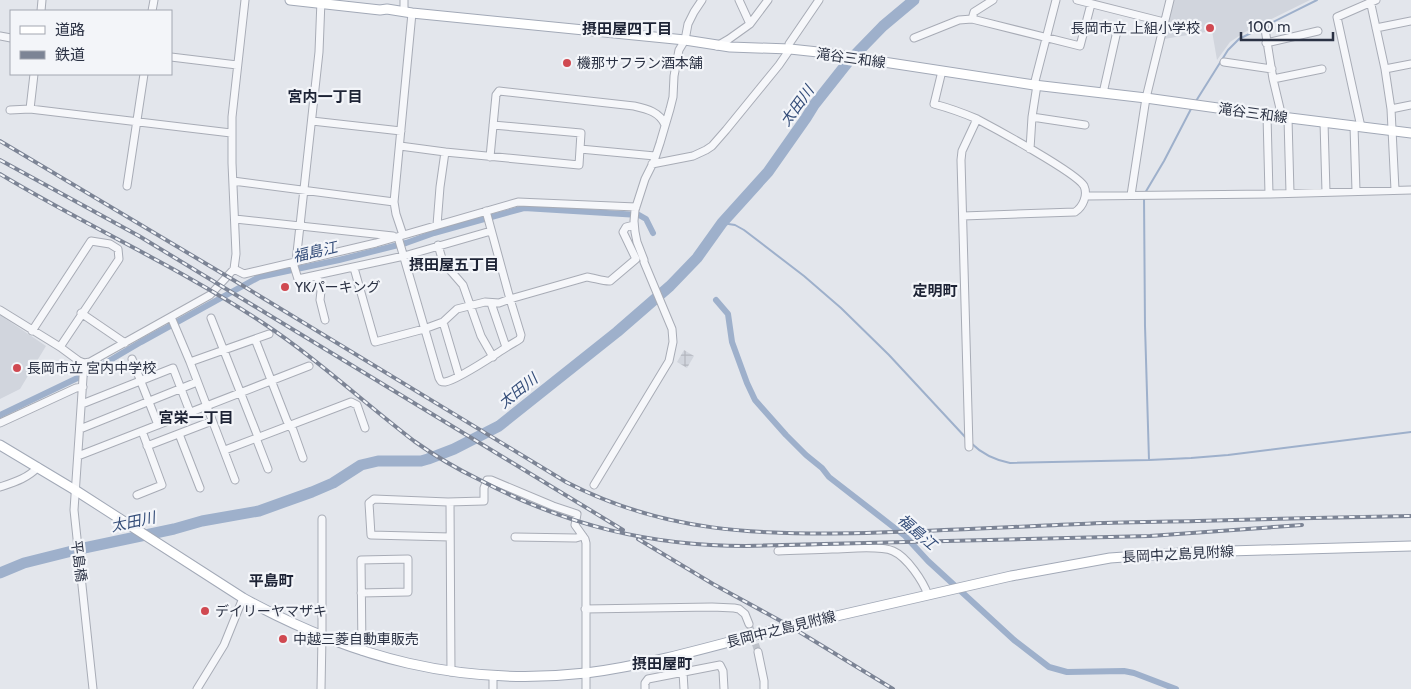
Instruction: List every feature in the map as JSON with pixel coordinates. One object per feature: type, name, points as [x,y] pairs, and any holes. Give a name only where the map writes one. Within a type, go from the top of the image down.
[{"type":"main road","name":"滝谷三和線","points":[[290,0],[684,40],[717,46],[790,49],[1035,85],[1411,133]]},
{"type":"main road","points":[[0,445],[76,490]]},
{"type":"main road","name":"長岡中之島見附線","points":[[76,490],[243,598],[272,614],[322,637],[408,664],[452,672],[493,676],[585,673],[660,659],[770,631],[1039,570],[1130,556],[1194,552],[1411,546]]},
{"type":"street","points":[[0,310],[60,347],[84,366],[210,295],[234,269],[236,259],[231,133],[232,104],[245,0]]},
{"type":"street","points":[[404,0],[408,12],[400,146],[394,202],[403,255],[439,378],[443,382],[451,380],[493,357],[520,339],[521,335],[486,213]]},
{"type":"street","points":[[594,485],[669,361],[673,342],[670,325],[636,242],[635,209],[665,126],[673,97],[674,76],[679,50],[688,24],[702,0]]},
{"type":"street","points":[[739,0],[750,24]]},
{"type":"street","points":[[717,46],[729,40],[750,24],[768,0]]},
{"type":"street","points":[[652,164],[693,156],[712,146],[748,104],[790,49],[789,44],[819,0]]},
{"type":"street","points":[[972,19],[974,12],[993,0]]},
{"type":"street","points":[[1030,149],[1035,85],[1056,0]]},
{"type":"street","points":[[1077,0],[1164,22]]},
{"type":"street","points":[[1131,195],[1146,98],[1170,0]]},
{"type":"street","points":[[1356,191],[1357,127],[1337,17],[1372,1],[1391,109],[1394,190]]},
{"type":"street","points":[[321,2],[319,52],[312,122],[301,227],[294,263],[298,279],[354,268],[403,255],[490,227]]},
{"type":"street","points":[[914,38],[959,20],[972,19],[1080,46],[1091,4]]},
{"type":"street","points":[[1376,28],[1411,21]]},
{"type":"street","points":[[1265,30],[1273,79],[1285,117],[1290,193]]},
{"type":"street","points":[[1104,93],[1117,31]]},
{"type":"street","points":[[1266,43],[1318,31]]},
{"type":"street","points":[[172,57],[237,65]]},
{"type":"street","points":[[1224,62],[1272,69]]},
{"type":"street","points":[[1385,69],[1411,64]]},
{"type":"street","points":[[1273,79],[1322,69]]},
{"type":"street","points":[[942,71],[934,104],[956,110],[1030,149],[1078,180],[1085,188],[1086,196],[1080,208],[1075,212],[962,216]]},
{"type":"street","points":[[30,109],[34,75]]},
{"type":"street","points":[[127,186],[144,75]]},
{"type":"street","points":[[490,157],[496,96],[500,91],[634,106],[647,109],[656,114],[663,119],[665,126]]},
{"type":"street","points":[[1391,109],[1411,105]]},
{"type":"street","points":[[10,110],[30,109],[231,133]]},
{"type":"street","points":[[1267,115],[1269,194]]},
{"type":"street","points":[[1032,117],[1085,125]]},
{"type":"street","points":[[969,447],[961,160],[962,151],[977,120]]},
{"type":"street","points":[[312,122],[401,131]]},
{"type":"street","points":[[1324,122],[1326,192]]},
{"type":"street","points":[[400,146],[579,165],[581,133],[493,125]]},
{"type":"street","points":[[580,149],[655,156]]},
{"type":"street","points":[[437,225],[445,152]]},
{"type":"street","points":[[233,181],[394,202]]},
{"type":"street","points":[[1086,196],[1411,190]]},
{"type":"street","points":[[234,269],[244,274],[294,263],[400,237],[524,201],[635,209]]},
{"type":"street","points":[[235,219],[400,237]]},
{"type":"street","points":[[354,268],[375,342],[424,329],[442,322],[457,309],[485,302],[499,303],[587,277],[605,282],[610,281],[636,259],[623,232],[626,227],[634,223]]},
{"type":"street","points":[[32,331],[91,241],[110,244],[118,249],[119,259],[60,347]]},
{"type":"street","points":[[438,245],[443,262],[463,285],[481,336],[493,357]]},
{"type":"street","points":[[317,275],[325,320]]},
{"type":"street","points":[[491,302],[506,347]]},
{"type":"street","points":[[81,313],[125,342]]},
{"type":"street","points":[[171,318],[177,329],[235,480]]},
{"type":"street","points":[[211,318],[268,469]]},
{"type":"street","points":[[442,322],[458,376]]},
{"type":"street","points":[[190,362],[269,334]]},
{"type":"street","points":[[255,339],[303,458]]},
{"type":"street","points":[[132,359],[158,425]]},
{"type":"street","name":"平島橋","points":[[84,366],[74,510],[84,594],[92,689]]},
{"type":"street","points":[[78,456],[309,366]]},
{"type":"street","points":[[82,404],[173,368],[190,412]]},
{"type":"street","points":[[80,428],[197,382]]},
{"type":"street","points":[[0,423],[83,384]]},
{"type":"street","points":[[224,450],[351,402],[357,405],[365,428]]},
{"type":"street","points":[[148,446],[212,421]]},
{"type":"street","points":[[137,495],[162,486],[142,431]]},
{"type":"street","points":[[179,434],[200,488]]},
{"type":"street","points":[[0,487],[24,478],[38,467]]},
{"type":"street","points":[[450,537],[371,535],[370,503],[374,500],[484,501],[484,488],[487,480],[491,480],[553,506],[578,514],[575,525],[586,543],[586,689]]},
{"type":"street","points":[[450,502],[452,672]]},
{"type":"street","points":[[321,689],[322,519]]},
{"type":"street","points":[[515,537],[576,538],[583,536]]},
{"type":"street","points":[[778,551],[865,548],[891,550],[898,553],[907,562],[932,594]]},
{"type":"street","points":[[361,593],[408,592],[408,559],[361,560],[361,593],[362,651]]},
{"type":"street","points":[[197,689],[224,645],[243,598]]},
{"type":"street","points":[[585,609],[734,608],[739,609],[745,614],[749,624]]},
{"type":"street","points":[[758,652],[764,689]]},
{"type":"street","points":[[645,689],[645,683],[648,679],[720,666],[723,670],[724,689]]},
{"type":"street","points":[[683,672],[684,689]]},
{"type":"street","points":[[493,676],[494,689]]},
{"type":"shaded area","name":"長岡市立 上組小学校","points":[[1174,0],[1310,0],[1245,32],[1230,42],[1217,60],[1212,31],[1164,39]]},
{"type":"shaded area","name":"長岡市立 宮内中学校","points":[[0,315],[46,346],[20,389],[0,399]]},
{"type":"shaded area","points":[[684,350],[694,356],[687,368],[677,362]]},
{"type":"waterway","name":"太田川","points":[[0,573],[24,563],[84,548],[174,529],[202,521],[259,511],[333,483],[361,465],[378,461],[421,461],[454,449],[499,426],[617,332],[670,286],[697,258],[722,223],[768,172],[814,105],[848,62],[883,26],[914,0]]},
{"type":"waterway","points":[[1196,101],[1228,50],[1239,39],[1317,0]]},
{"type":"waterway","points":[[1145,193],[1192,107]]},
{"type":"waterway","points":[[1144,197],[1149,460]]},
{"type":"waterway","name":"福島江","points":[[0,415],[90,372],[259,277],[406,243],[434,233],[524,208],[639,215],[646,219],[653,233]]},
{"type":"waterway","points":[[722,223],[735,225],[744,230],[804,276],[841,308],[889,355],[967,439]]},
{"type":"waterway","name":"福島江","points":[[716,300],[728,314],[732,342],[755,400],[786,435],[822,468],[829,477],[905,536],[928,561],[1014,640],[1049,667],[1067,672],[1124,671],[1176,689]]},
{"type":"waterway","points":[[971,443],[989,456],[1010,463],[1149,460],[1228,455],[1411,432]]},
{"type":"tunnel","points":[[749,624],[758,652]]},
{"type":"railway","points":[[0,141],[566,482],[603,499],[639,512],[712,527],[787,533],[866,533],[1110,523],[1411,516]]},
{"type":"railway","points":[[0,160],[139,236],[623,530]]},
{"type":"railway","points":[[0,174],[199,283],[263,323],[321,365],[414,441],[446,462],[512,496],[576,521],[609,530],[676,542],[746,546],[1150,536],[1302,525]]},
{"type":"railway","points":[[638,539],[713,584],[788,625],[893,689]]},
{"type":"place","name":"長岡市立 上組小学校","points":[[1210,28]]},
{"type":"place","name":"機那サフラン酒本舗","points":[[567,63]]},
{"type":"place","name":"YKパーキング","points":[[285,287]]},
{"type":"place","name":"長岡市立 宮内中学校","points":[[17,368]]},
{"type":"place","name":"デイリーヤマザキ","points":[[205,611]]},
{"type":"place","name":"中越三菱自動車販売","points":[[283,639]]},
{"type":"district","name":"摂田屋四丁目","points":[[627,29]]},
{"type":"district","name":"宮内一丁目","points":[[325,97]]},
{"type":"district","name":"摂田屋五丁目","points":[[454,265]]},
{"type":"district","name":"定明町","points":[[935,291]]},
{"type":"district","name":"宮栄一丁目","points":[[196,418]]},
{"type":"district","name":"平島町","points":[[271,581]]},
{"type":"district","name":"摂田屋町","points":[[662,664]]}]
